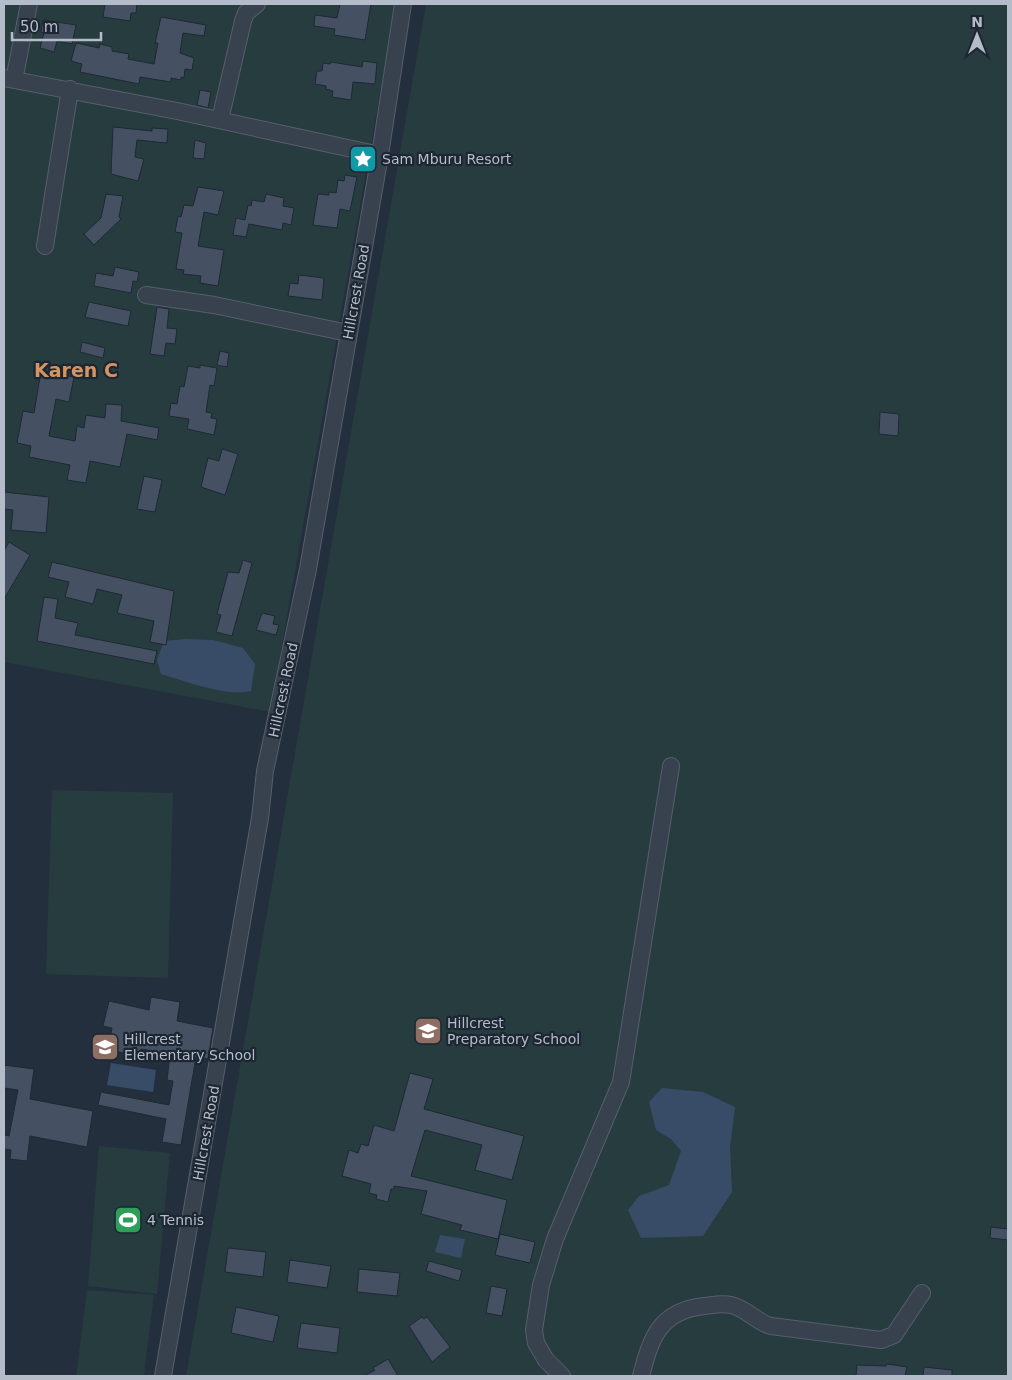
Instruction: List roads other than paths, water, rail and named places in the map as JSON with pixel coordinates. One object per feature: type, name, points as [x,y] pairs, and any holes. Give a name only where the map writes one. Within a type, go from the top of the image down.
[{"type":"street","points":[[29,4],[9,79],[220,120],[380,155]]},
{"type":"street","points":[[220,120],[243,21],[246,14],[257,4]]},
{"type":"street","name":"Hillcrest Road","points":[[163,1376],[260,818],[266,771],[308,569],[380,155],[403,4]]},
{"type":"street","points":[[45,246],[70,90]]},
{"type":"street","points":[[146,295],[214,305],[348,333]]},
{"type":"street","points":[[562,1376],[546,1360],[536,1343],[534,1330],[541,1286],[554,1240],[578,1188],[621,1082],[671,766]]},
{"type":"street","points":[[641,1376],[654,1335],[671,1316],[684,1310],[713,1305],[732,1305],[763,1324],[881,1340],[894,1335],[922,1293]]},
{"type":"water","points":[[185,639],[213,640],[243,648],[255,664],[251,691],[229,692],[218,690],[161,674],[157,660],[164,641]]},
{"type":"water","points":[[111,1063],[156,1070],[153,1092],[107,1085]]},
{"type":"water","points":[[662,1088],[703,1092],[735,1107],[730,1147],[732,1192],[703,1236],[641,1238],[628,1210],[639,1196],[669,1185],[681,1151],[671,1139],[656,1130],[649,1102]]},
{"type":"water","points":[[440,1235],[465,1239],[461,1258],[435,1252]]},
{"type":"place","name":"Sam Mburu Resort","points":[[363,159]]},
{"type":"place","name":"Hillcrest Preparatory School","points":[[428,1031]]},
{"type":"place","name":"Hillcrest Elementary School","points":[[105,1047]]},
{"type":"place","name":"4 Tennis","points":[[128,1220]]},
{"type":"district","name":"Karen C","points":[[76,370]]}]
